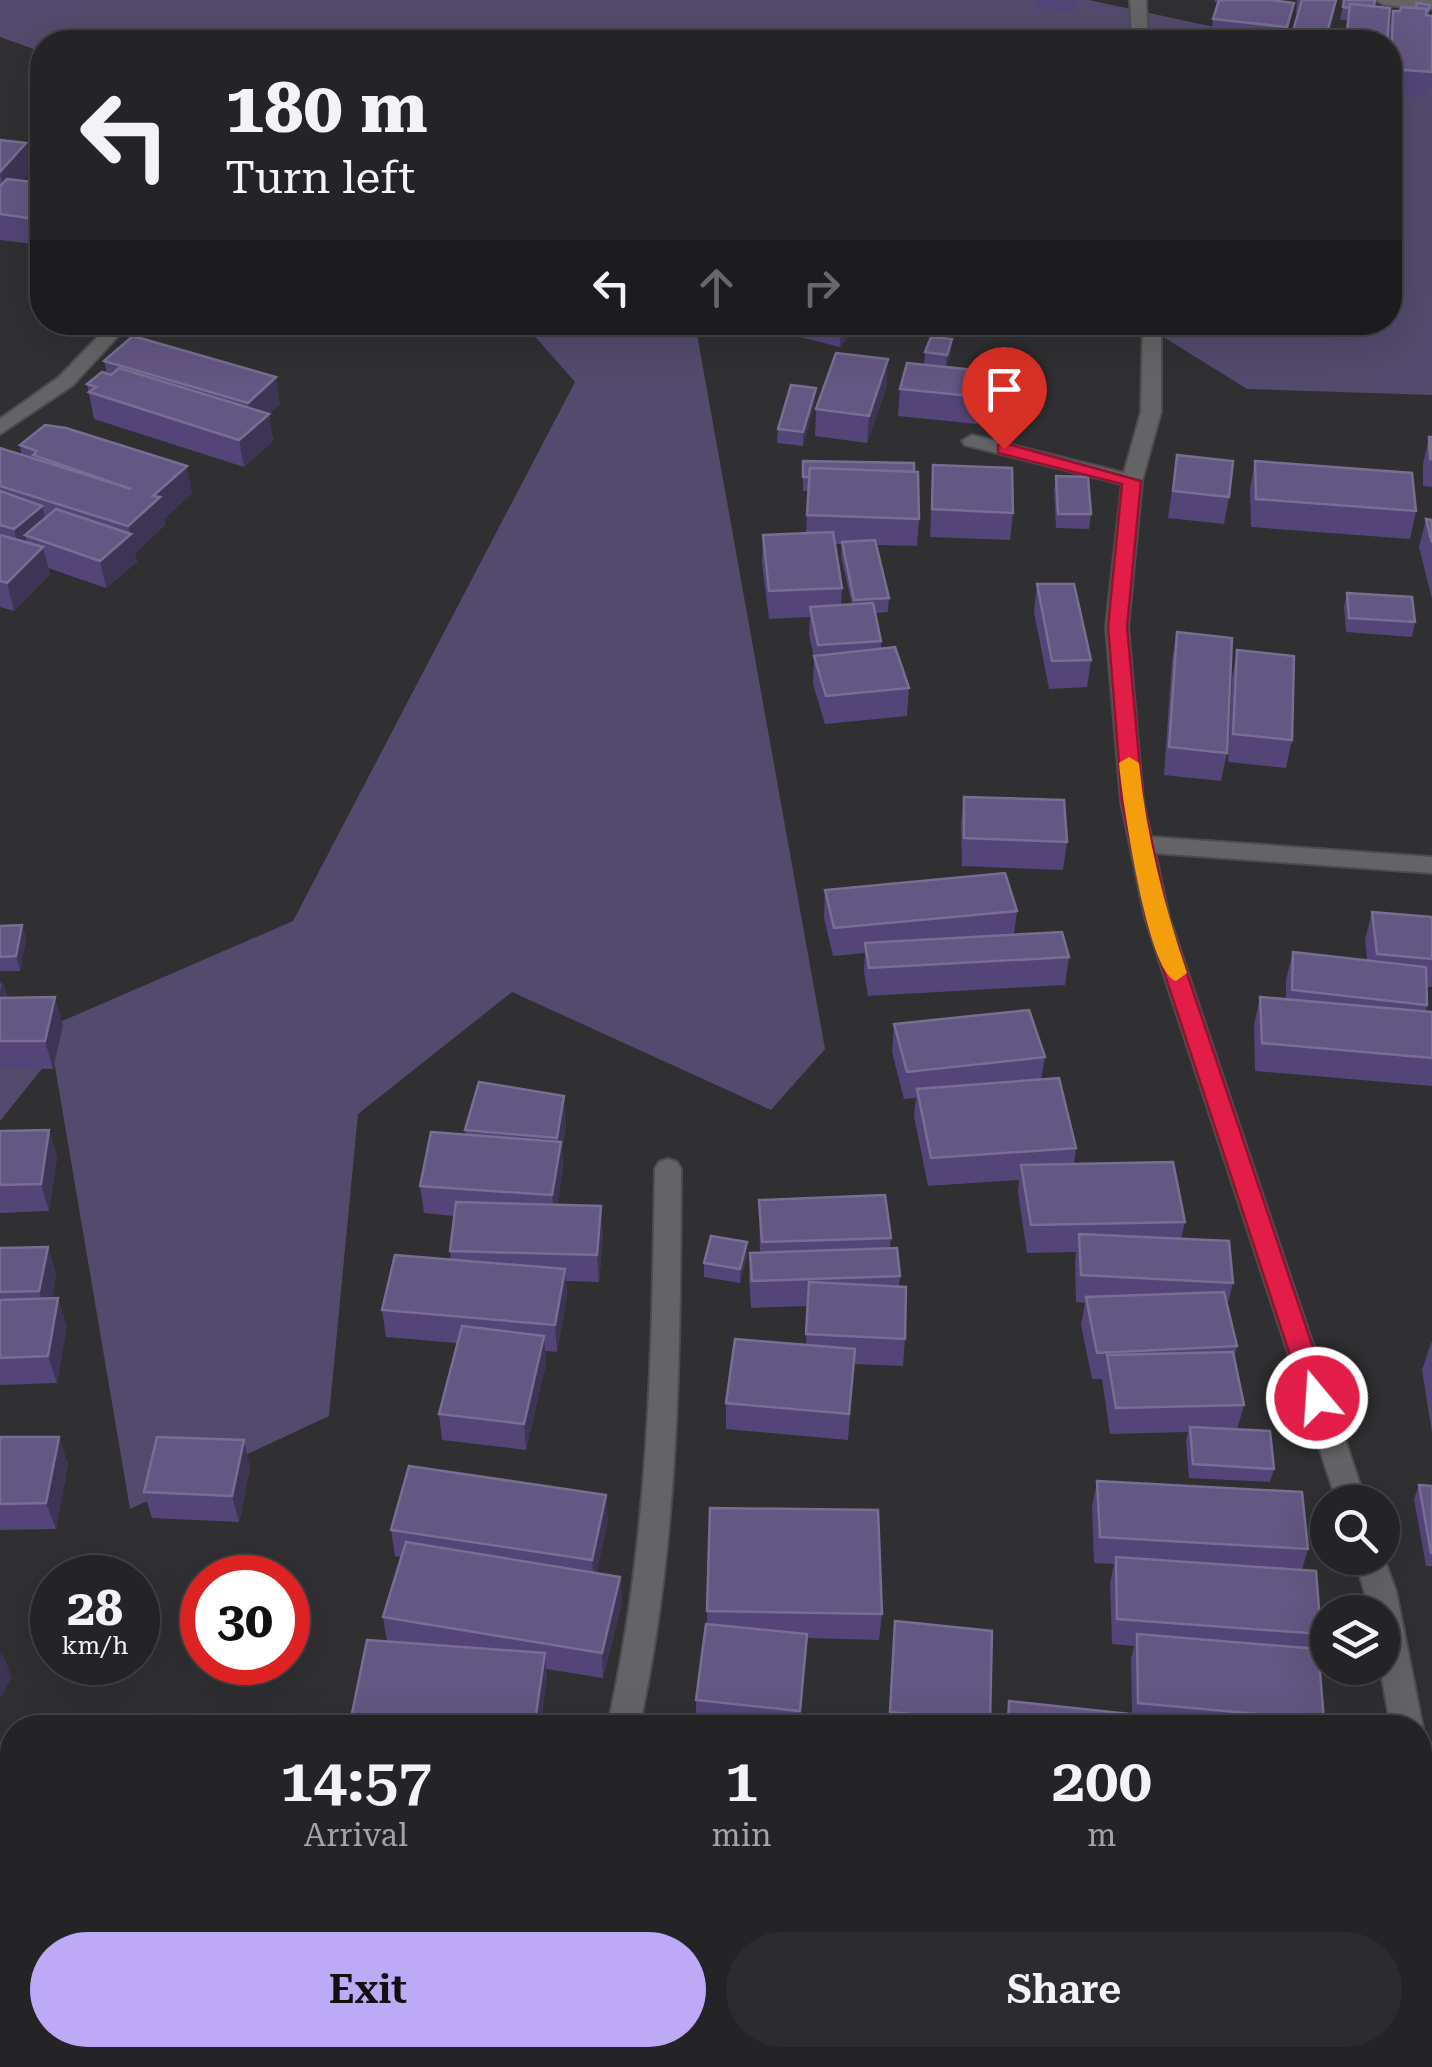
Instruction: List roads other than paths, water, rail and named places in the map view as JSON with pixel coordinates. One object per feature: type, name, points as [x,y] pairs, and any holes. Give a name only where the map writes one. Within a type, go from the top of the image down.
[{"type":"street","points":[[1138,0],[1139,30]]},
{"type":"street","points":[[1384,0],[1432,4]]},
{"type":"street","points":[[0,428],[78,370],[113,335]]},
{"type":"street","points":[[1152,335],[1152,412],[1132,481],[1117,627],[1132,801],[1157,917],[1346,1485]]},
{"type":"street","points":[[972,441],[1132,481]]},
{"type":"street","points":[[1142,844],[1432,865]]},
{"type":"street","points":[[626,1715],[634,1685],[664,1461],[668,1168]]},
{"type":"street","points":[[1376,1575],[1405,1715]]}]
